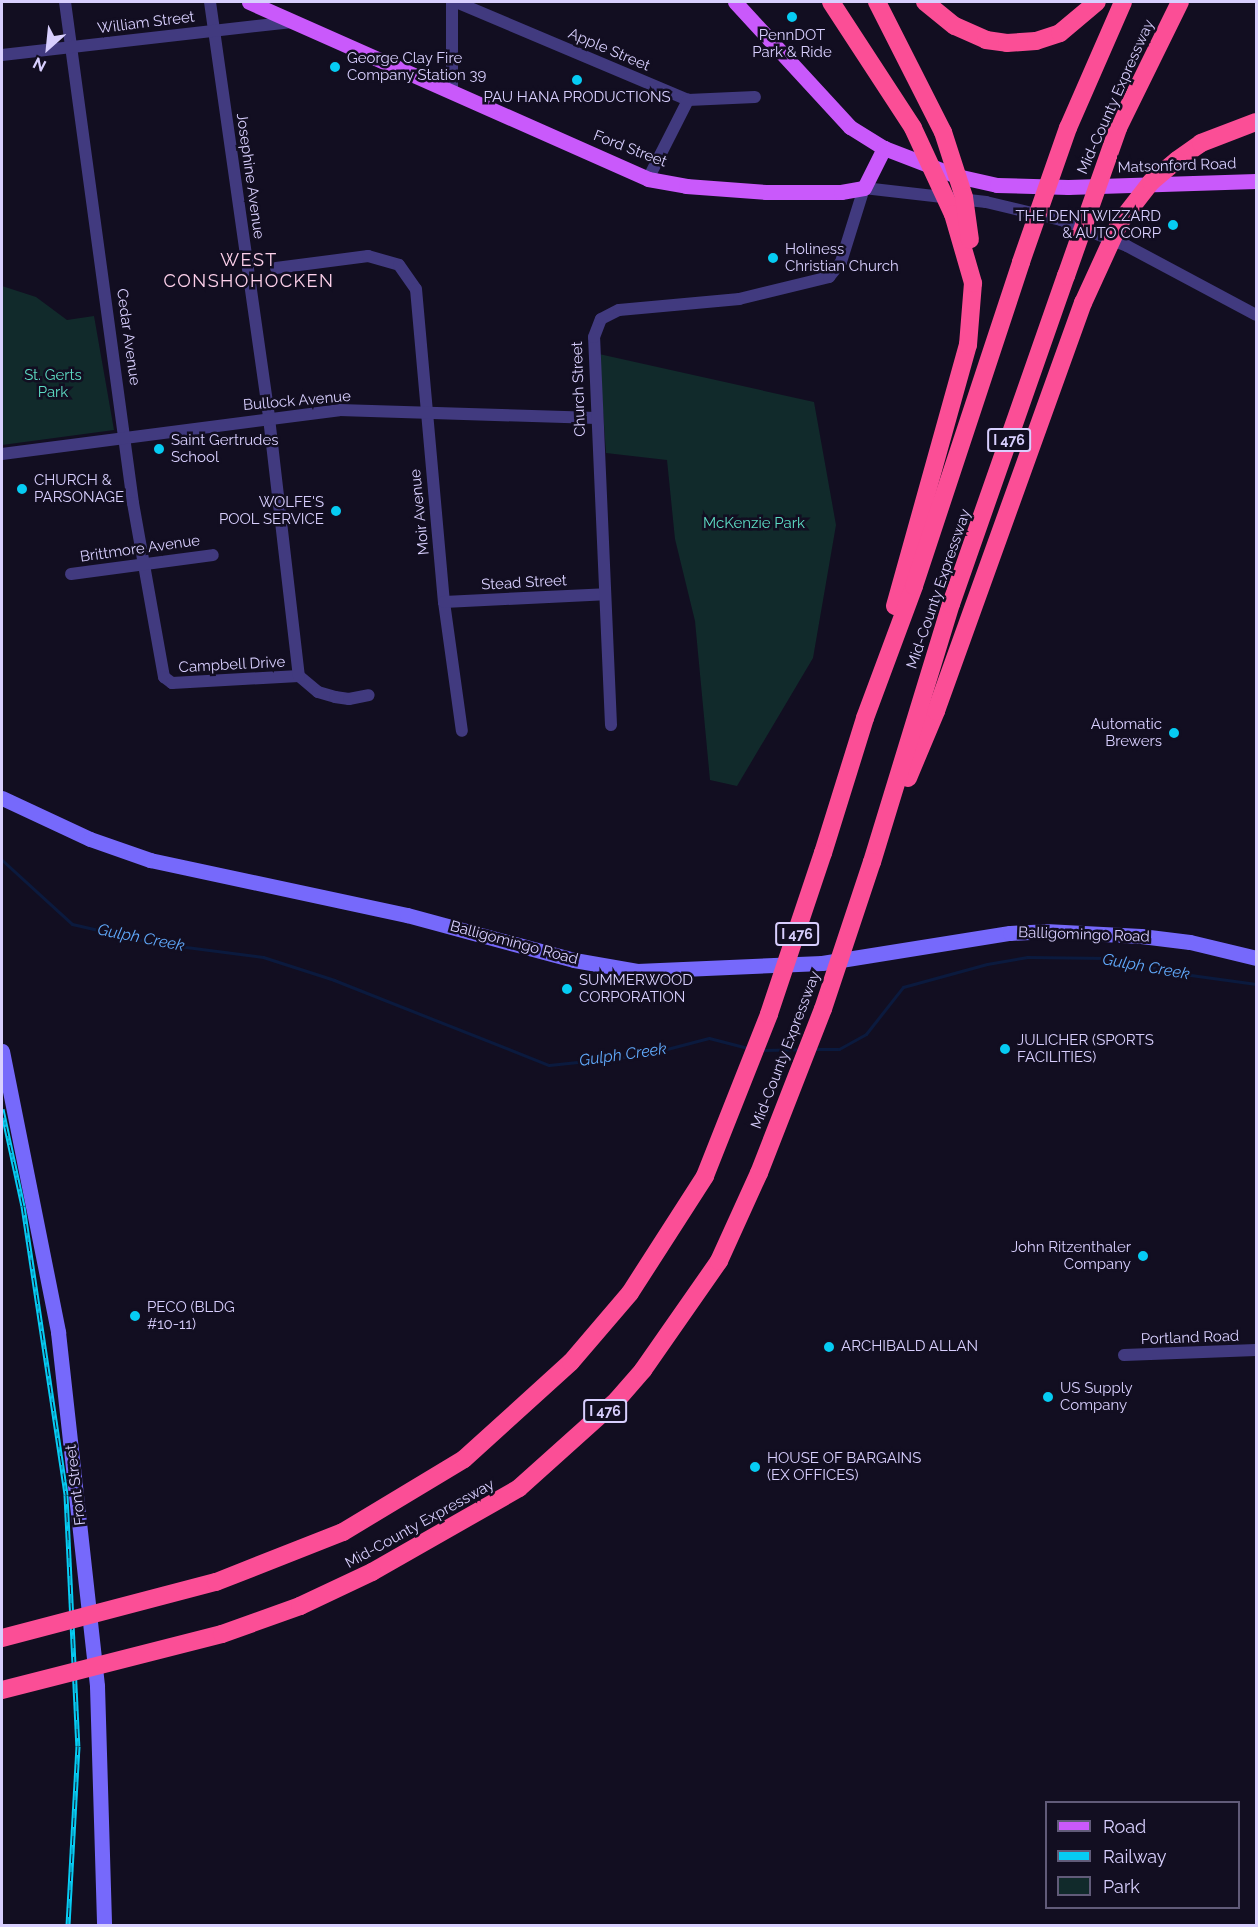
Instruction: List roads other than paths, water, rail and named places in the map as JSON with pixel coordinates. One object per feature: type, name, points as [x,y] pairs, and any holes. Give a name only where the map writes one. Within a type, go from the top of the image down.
[{"type":"highway","points":[[831,2],[913,128],[953,214],[973,283]]},
{"type":"highway","points":[[865,718],[968,345],[973,283],[964,197],[943,132],[877,2]]},
{"type":"highway","points":[[925,2],[955,26],[986,40],[1007,43],[1036,41],[1060,33],[1097,2]]},
{"type":"highway","name":"Mid-County Expressway","points":[[2,1638],[216,1582],[343,1532],[464,1459],[531,1402],[630,1293],[705,1176],[757,1047],[823,853],[865,718],[914,586],[1021,262],[1068,128],[1123,2]]},
{"type":"highway","name":"Mid-County Expressway","points":[[2,1690],[222,1634],[300,1606],[372,1572],[519,1488],[617,1400],[643,1370],[719,1261],[759,1173],[823,1009],[872,862],[951,604],[1118,128],[1180,2]]},
{"type":"highway","points":[[872,862],[936,711],[1083,303],[1120,222],[1151,182],[1177,160],[1201,143],[1257,122]]},
{"type":"main road","name":"Ford Street","points":[[249,2],[269,6],[294,22],[648,179],[686,186],[766,192],[864,188]]},
{"type":"main road","name":"Matsonford Road","points":[[735,2],[824,102],[850,127],[884,148],[957,176],[997,185],[1118,186],[1257,181]]},
{"type":"main road","name":"Church Street","points":[[864,188],[884,148]]},
{"type":"street","name":"Cedar Avenue","points":[[65,2],[142,562],[164,677]]},
{"type":"street","name":"Josephine Avenue","points":[[210,2],[269,418],[299,676]]},
{"type":"street","points":[[452,2],[452,93]]},
{"type":"street","name":"Apple Street","points":[[456,2],[688,100],[755,97]]},
{"type":"street","name":"William Street","points":[[2,55],[294,22]]},
{"type":"street","points":[[648,179],[688,100]]},
{"type":"street","name":"Ford Street","points":[[864,188],[986,202],[1061,220],[1127,246],[1257,315]]},
{"type":"street","name":"Church Street","points":[[611,725],[594,338],[601,319],[619,310],[739,299],[829,277],[841,262],[864,188]]},
{"type":"street","name":"Moir Avenue","points":[[276,268],[368,256],[399,266],[416,289],[425,410],[444,602],[462,730]]},
{"type":"street","name":"Bullock Avenue","points":[[2,454],[339,410],[425,410],[597,418]]},
{"type":"street","name":"Brittmore Avenue","points":[[71,574],[142,562],[213,555]]},
{"type":"street","name":"Stead Street","points":[[444,602],[605,594]]},
{"type":"street","name":"Campbell Drive","points":[[164,677],[172,683],[299,676],[318,692],[335,697],[349,699],[369,695]]},
{"type":"street","name":"Balligomingo Road","points":[[2,798],[90,839],[150,860],[407,915],[557,956],[637,971],[810,964],[1010,933],[1045,931],[1151,937],[1257,958]]},
{"type":"street","name":"Front Street","points":[[2,1051],[58,1332],[96,1676],[104,1926]]},
{"type":"street","name":"Portland Road","points":[[1124,1355],[1257,1350]]},
{"type":"waterway","name":"Gulph Creek","points":[[2,860],[72,924],[155,943],[263,957],[334,980],[549,1065],[644,1055],[709,1038],[748,1048]]},
{"type":"waterway","name":"Gulph Creek","points":[[814,1049],[839,1049],[866,1034],[903,987],[987,964],[1027,957],[1109,958],[1176,973],[1256,984]]},
{"type":"waterway","name":"Gulph Creek","points":[[763,1050],[802,1049]]},
{"type":"railway","points":[[2,1109],[23,1206],[66,1495],[78,1746],[68,1926]]},
{"type":"place","name":"PennDOT Park & Ride","points":[[792,17]]},
{"type":"place","name":"George Clay Fire Company Station 39","points":[[335,67]]},
{"type":"place","name":"PAU HANA PRODUCTIONS","points":[[577,80]]},
{"type":"place","name":"THE DENT WIZZARD & AUTO CORP","points":[[1173,225]]},
{"type":"place","name":"Holiness Christian Church","points":[[773,258]]},
{"type":"place","name":"Saint Gertrudes School","points":[[159,449]]},
{"type":"place","name":"CHURCH & PARSONAGE","points":[[22,489]]},
{"type":"place","name":"WOLFE'S POOL SERVICE","points":[[336,511]]},
{"type":"place","name":"Automatic Brewers","points":[[1174,733]]},
{"type":"place","name":"SUMMERWOOD CORPORATION","points":[[567,989]]},
{"type":"place","name":"JULICHER (SPORTS FACILITIES)","points":[[1005,1049]]},
{"type":"place","name":"John Ritzenthaler Company","points":[[1143,1256]]},
{"type":"place","name":"PECO (BLDG #10-11)","points":[[135,1316]]},
{"type":"place","name":"ARCHIBALD ALLAN","points":[[829,1347]]},
{"type":"place","name":"US Supply Company","points":[[1048,1397]]},
{"type":"place","name":"HOUSE OF BARGAINS (EX OFFICES)","points":[[755,1467]]},
{"type":"district","name":"WEST CONSHOHOCKEN","points":[[249,271]]},
{"type":"park label","name":"St. Gerts Park","points":[[53,384]]},
{"type":"park label","name":"McKenzie Park","points":[[754,524]]}]
